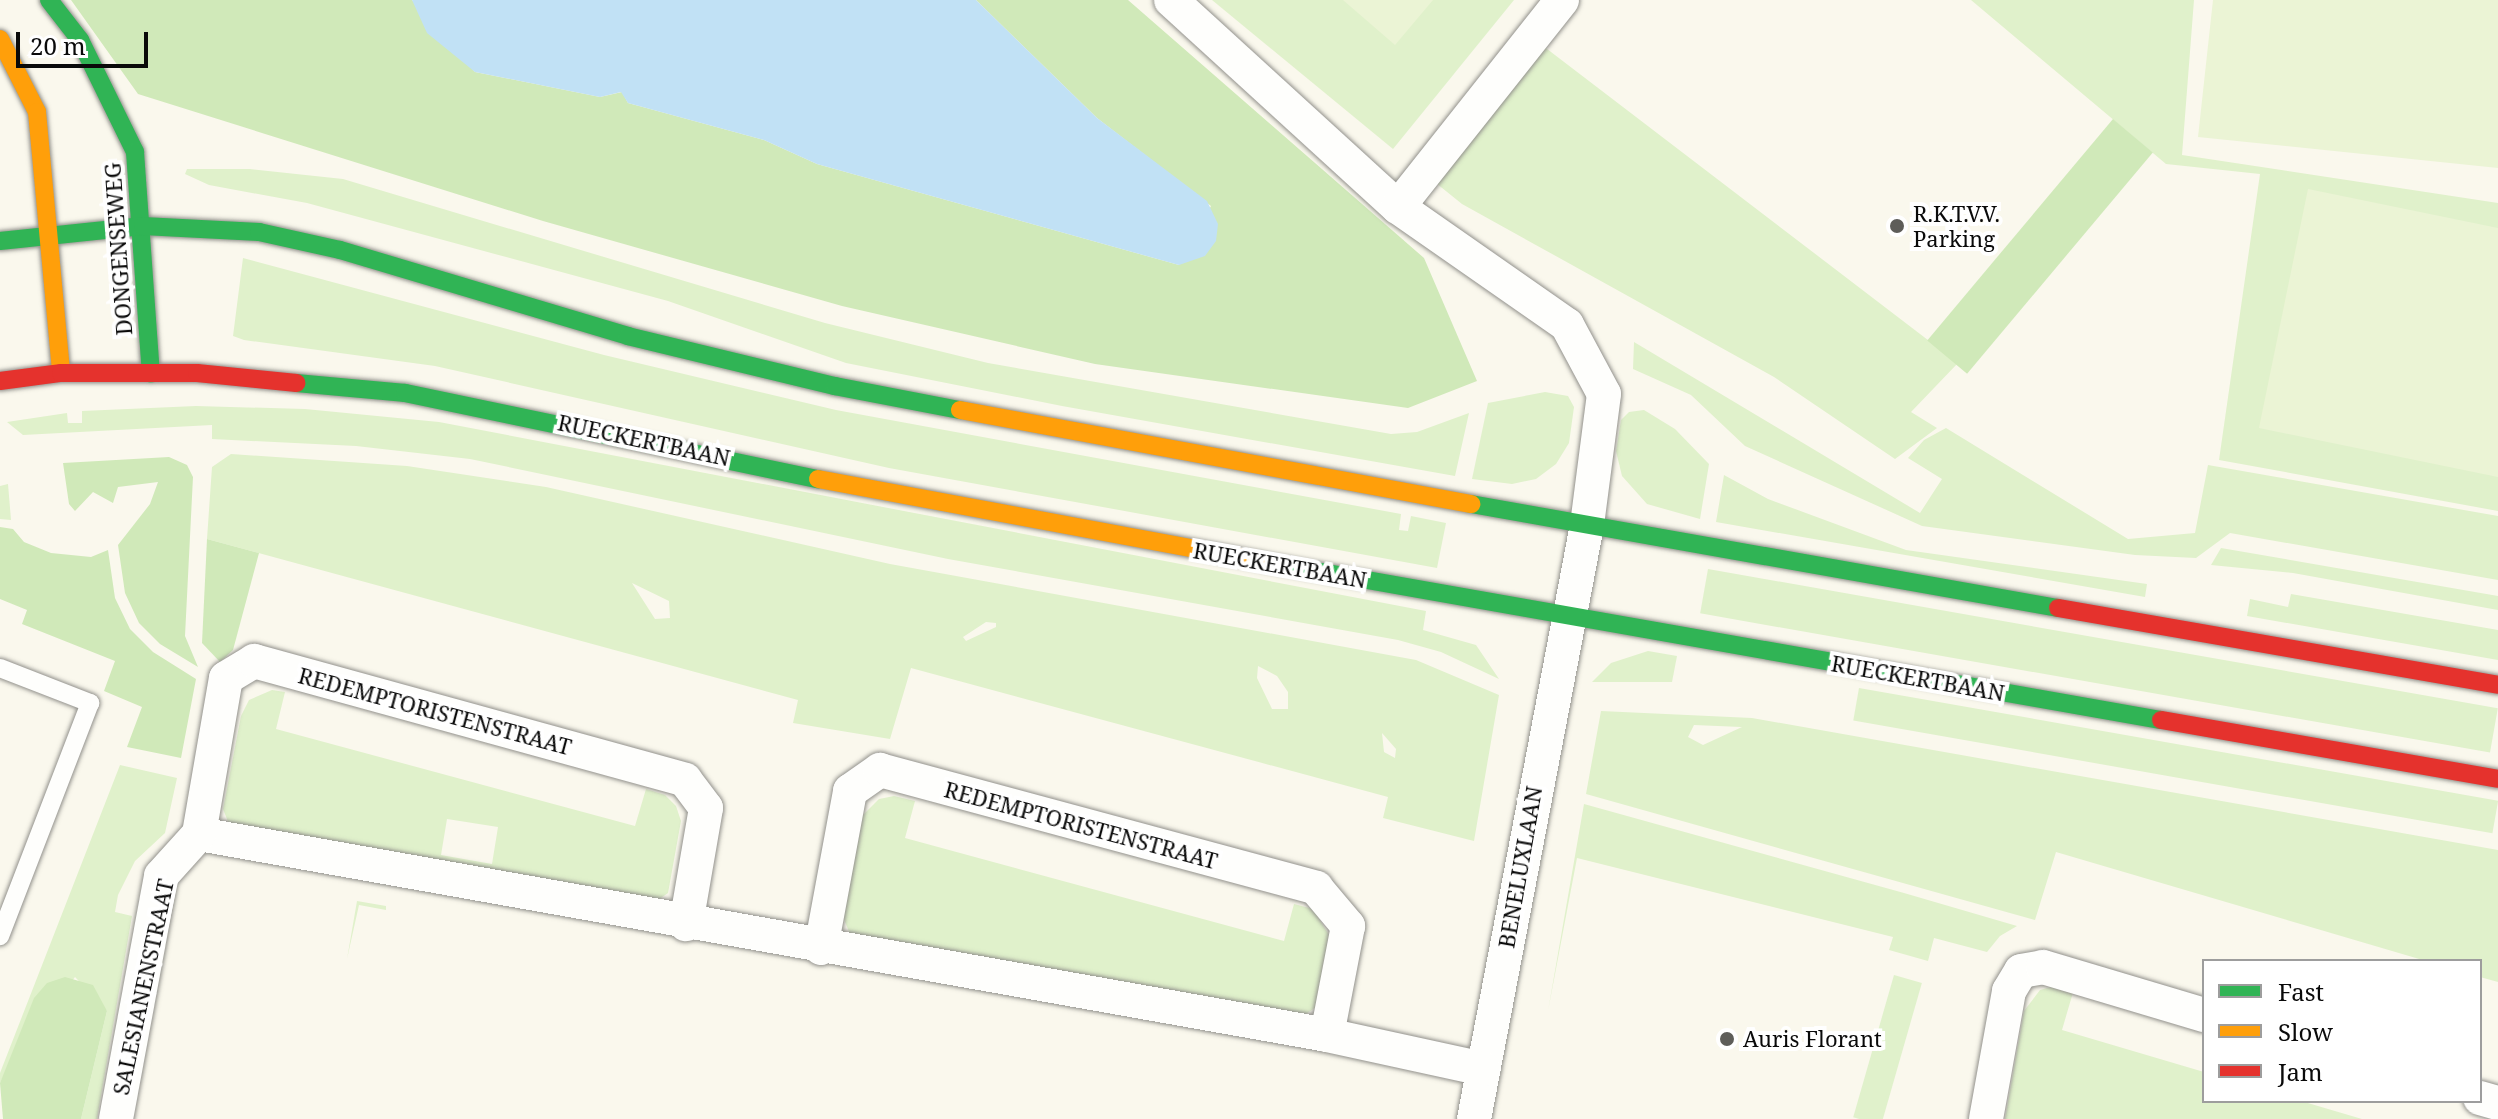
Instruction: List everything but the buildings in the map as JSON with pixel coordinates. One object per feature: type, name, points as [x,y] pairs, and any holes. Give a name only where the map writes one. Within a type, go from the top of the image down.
[{"type":"main road","name":"DONGENSEWEG","points":[[49,0],[80,40],[135,152],[143,226],[151,373]]},
{"type":"main road","points":[[0,39],[37,112],[61,373]]},
{"type":"main road","points":[[0,241],[47,232],[143,226],[259,232],[340,250],[628,336],[835,386],[1587,525],[2498,685]]},
{"type":"main road","name":"RUECKERTBAAN","points":[[0,381],[61,373],[151,373],[405,393],[950,506],[2498,779]]},
{"type":"street","points":[[1171,0],[1398,207],[1567,325],[1604,394],[1587,525]]},
{"type":"street","points":[[1398,207],[1562,0]]},
{"type":"street","name":"BENELUXLAAN","points":[[1474,1119],[1587,525]]},
{"type":"street","name":"REDEMPTORISTENSTRAAT","points":[[199,834],[226,678],[254,661],[685,780],[706,808],[686,924]]},
{"type":"street","name":"REDEMPTORISTENSTRAAT","points":[[821,948],[850,791],[880,770],[1316,888],[1348,926],[1327,1035]]},
{"type":"street","points":[[199,834],[686,924],[1327,1035],[1483,1069]]},
{"type":"street","name":"SALESIANENSTRAAT","points":[[116,1119],[161,876],[199,834]]},
{"type":"street","points":[[1986,1119],[2009,991],[2021,971],[2043,967],[2202,1014]]},
{"type":"lane","points":[[0,668],[90,703],[0,936]]},
{"type":"green space","points":[[71,0],[412,0],[475,72],[600,97],[622,92],[628,103],[764,140],[817,164],[1179,265],[1211,206],[1097,118],[976,0],[1128,0],[1424,258],[1477,381],[1408,408],[1095,364],[842,306],[543,221],[138,94]]},
{"type":"green space","points":[[1212,0],[1514,0],[1393,149]]},
{"type":"green space","points":[[1343,0],[1433,0],[1395,45]]},
{"type":"green space","points":[[1971,0],[2194,0],[2182,155],[2498,203],[2498,511],[2219,460],[2260,174],[2166,164]]},
{"type":"green space","points":[[2213,0],[2498,0],[2498,168],[2198,137]]},
{"type":"green space","points":[[1534,39],[1958,363],[1911,412],[1937,428],[1895,459],[1774,377],[1462,204],[1426,175]]},
{"type":"green space","points":[[2113,119],[2153,152],[1967,374],[1927,340]]},
{"type":"green space","points":[[187,169],[250,169],[343,179],[825,323],[988,363],[1391,434],[1417,432],[1469,413],[1455,476],[1062,406],[846,363],[668,301],[307,203],[209,185],[185,174]]},
{"type":"green space","points":[[2308,189],[2498,228],[2498,477],[2259,428]]},
{"type":"green space","points":[[243,258],[604,355],[836,410],[1401,514],[1399,530],[1408,531],[1411,516],[1446,523],[1437,568],[889,468],[435,366],[244,340],[233,336]]},
{"type":"green space","points":[[1634,342],[1920,513],[1942,479],[1908,458],[1924,440],[1946,428],[2128,539],[2195,533],[2208,465],[2498,516],[2498,580],[2230,533],[2196,558],[2135,555],[1922,526],[1745,446],[1691,395],[1633,369]]},
{"type":"green space","points":[[1545,392],[1568,396],[1574,407],[1569,443],[1556,464],[1536,479],[1512,484],[1472,479],[1488,403]]},
{"type":"green space","points":[[196,406],[305,409],[439,422],[1426,611],[1423,630],[1476,645],[1499,679],[1441,652],[1398,640],[948,559],[470,459],[356,446],[212,439],[212,425],[23,435],[7,422],[67,413],[68,423],[82,423],[82,411]]},
{"type":"green space","points":[[1644,410],[1675,429],[1709,464],[1700,519],[1647,504],[1622,476],[1616,451],[1621,420],[1629,412]]},
{"type":"green space","points":[[231,454],[407,466],[546,487],[890,564],[1416,660],[1499,695],[1474,841],[1383,818],[1388,797],[911,668],[890,739],[793,723],[798,700],[207,539],[212,467]],"holes":[[[632,583],[669,601],[670,618],[655,619]],[[986,622],[996,623],[996,627],[966,641],[963,637]],[[1258,666],[1277,676],[1288,692],[1288,709],[1272,709],[1257,678]],[[1382,733],[1396,749],[1395,758],[1384,752]]]},
{"type":"green space","points":[[169,457],[187,465],[193,477],[185,636],[198,667],[160,644],[139,623],[125,593],[118,545],[150,504],[158,482],[118,487],[113,503],[93,492],[75,511],[69,504],[63,463]]},
{"type":"green space","points":[[1724,475],[1768,499],[1906,550],[2147,584],[2145,597],[1716,522]]},
{"type":"green space","points":[[8,484],[11,520],[0,519],[0,486]]},
{"type":"green space","points":[[0,527],[13,529],[24,542],[51,553],[91,557],[108,550],[115,598],[130,629],[153,652],[196,679],[181,758],[127,747],[142,707],[104,691],[115,661],[22,624],[27,610],[0,599]]},
{"type":"green space","points":[[207,539],[259,553],[233,650],[220,662],[202,643]]},
{"type":"green space","points":[[2221,548],[2498,596],[2498,610],[2293,573],[2211,565]]},
{"type":"green space","points":[[1708,569],[2498,708],[2490,753],[1700,613]]},
{"type":"green space","points":[[2291,594],[2498,630],[2498,660],[2247,616],[2250,599],[2288,607]]},
{"type":"green space","points":[[1648,651],[1677,656],[1672,682],[1592,682],[1611,663]]},
{"type":"green space","points":[[1859,688],[2498,801],[2492,833],[1853,720]]},
{"type":"green space","points":[[272,690],[285,692],[276,729],[635,826],[646,789],[665,795],[676,806],[681,821],[668,893],[658,900],[229,824],[223,809],[241,716],[249,700]],"holes":[[[447,819],[498,827],[492,864],[441,855]]]},
{"type":"green space","points":[[1601,711],[1752,718],[2498,850],[2498,982],[2482,978],[2482,959],[2419,959],[2056,852],[2035,920],[1586,794]],"holes":[[[1694,725],[1742,727],[1703,745],[1688,737]]]},
{"type":"green space","points":[[120,765],[177,778],[165,833],[135,861],[118,895],[115,912],[132,916],[97,1119],[81,1119],[107,1011],[75,977],[10,1063],[0,1083],[0,1073]]},
{"type":"green space","points":[[894,796],[915,801],[905,838],[1284,941],[1294,904],[1313,909],[1329,935],[1316,1007],[1306,1014],[850,934],[843,917],[862,816],[879,799]]},
{"type":"green space","points":[[1584,804],[2017,926],[2000,936],[1987,952],[1934,938],[1928,961],[1889,950],[1893,937],[1577,858],[1548,1011]]},
{"type":"green space","points":[[357,901],[386,906],[386,910],[359,905],[347,959]]},
{"type":"green space","points":[[1894,975],[1922,983],[1883,1119],[1853,1117]]},
{"type":"green space","points":[[65,977],[93,985],[107,1011],[81,1119],[3,1119],[0,1083],[34,998],[47,983]]},
{"type":"green space","points":[[2058,985],[2074,989],[2062,1030],[2202,1071],[2202,1103],[2308,1103],[2362,1119],[2005,1119],[2024,1011],[2040,990]]},
{"type":"water","points":[[412,0],[976,0],[1097,118],[1207,201],[1218,224],[1216,241],[1205,256],[1179,265],[817,164],[764,140],[628,103],[621,92],[600,97],[475,72],[427,33]]},
{"type":"traffic: fast","points":[[49,0],[80,40],[135,152],[151,373]]},
{"type":"traffic: fast","points":[[0,241],[143,226],[259,232],[340,250],[628,336],[835,386],[960,410]]},
{"type":"traffic: fast","points":[[297,383],[405,393],[818,479]]},
{"type":"traffic: fast","points":[[1471,504],[2058,608]]},
{"type":"traffic: fast","points":[[1265,562],[2161,720]]},
{"type":"traffic: slow","points":[[0,39],[37,112],[61,373]]},
{"type":"traffic: slow","points":[[960,410],[1471,504]]},
{"type":"traffic: slow","points":[[818,479],[1265,562]]},
{"type":"traffic: jam","points":[[0,381],[61,373],[197,373],[297,383]]},
{"type":"traffic: jam","points":[[2058,608],[2498,685]]},
{"type":"traffic: jam","points":[[2161,720],[2498,779]]},
{"type":"place","name":"R.K.T.V.V. Parking","points":[[1897,226]]},
{"type":"place","name":"Auris Florant","points":[[1727,1039]]}]
